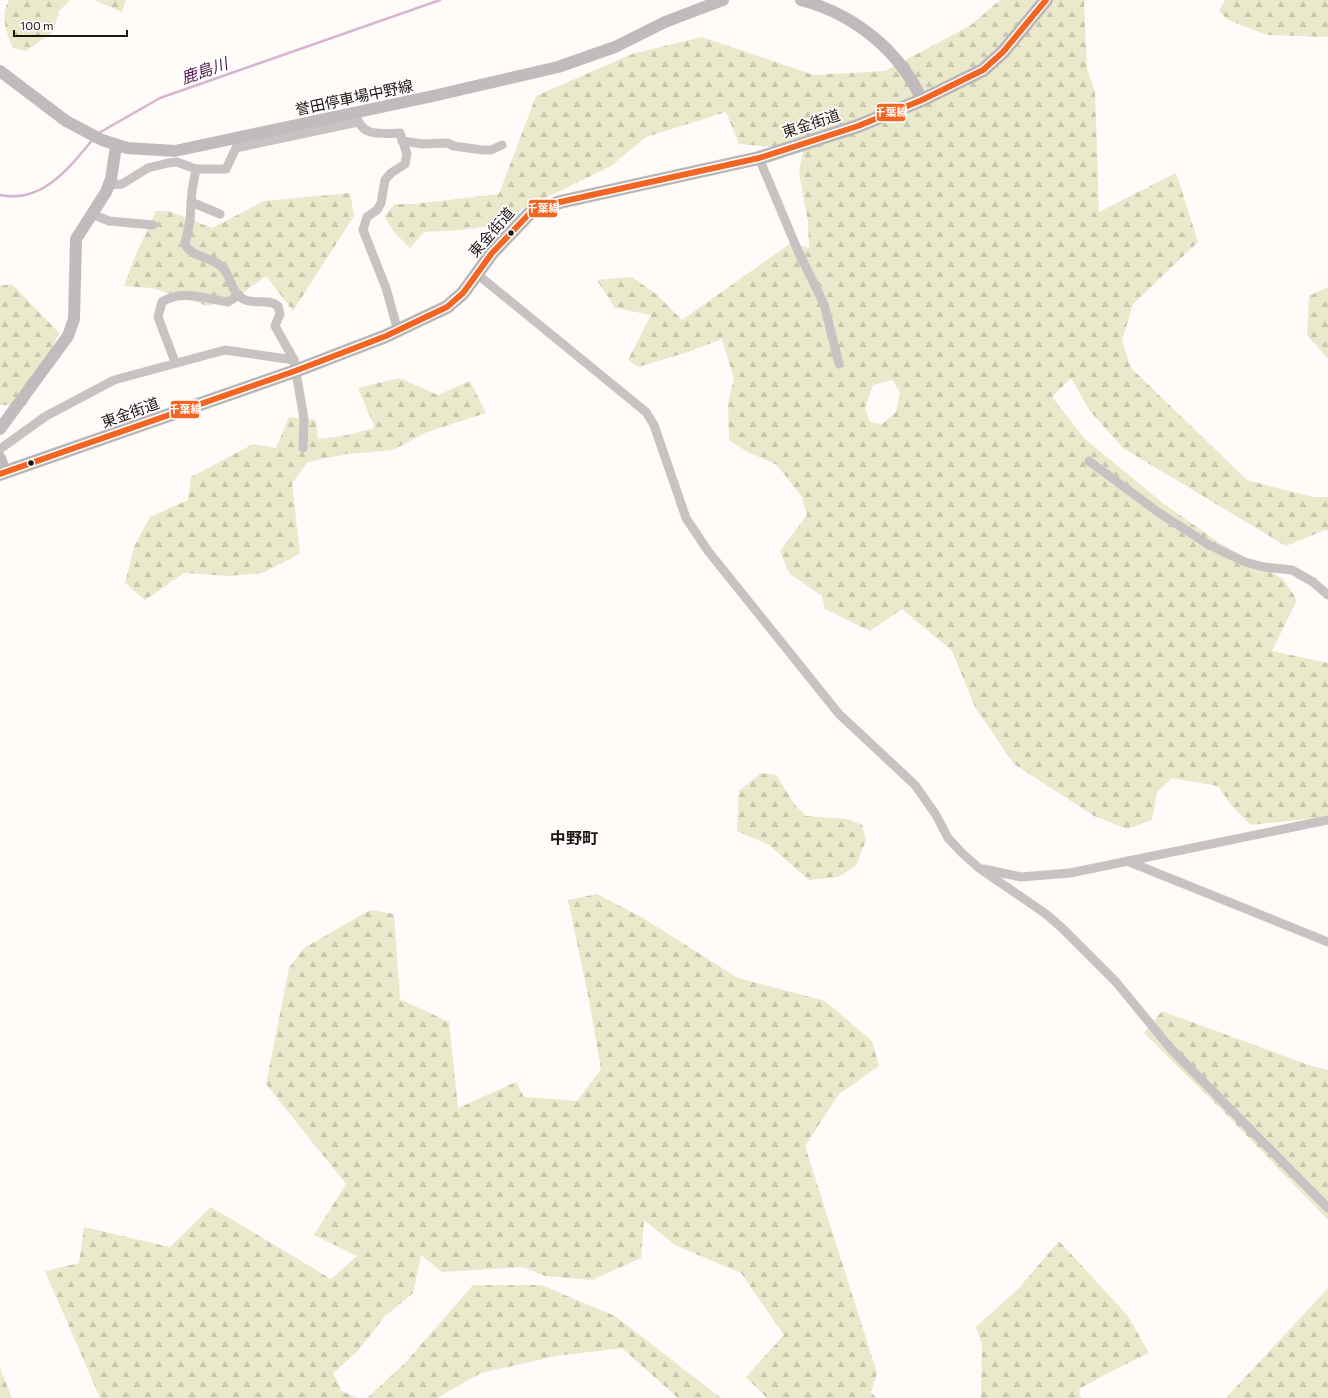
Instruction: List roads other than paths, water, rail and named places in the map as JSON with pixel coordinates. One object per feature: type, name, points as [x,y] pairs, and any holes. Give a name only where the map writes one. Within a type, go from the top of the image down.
[{"type":"highway","name":"東金街道","points":[[2,473],[294,366],[398,330],[447,307],[463,293],[504,238],[529,214],[560,202],[758,158],[858,126],[922,100],[983,70],[1003,52],[1046,0]]},
{"type":"main road","name":"誉田停車場中野線","points":[[0,71],[66,121],[90,135],[116,146],[176,156],[357,117],[558,67],[615,47],[665,22],[723,0]]},
{"type":"main road","points":[[802,0],[822,6],[852,21],[885,46],[911,80],[922,100]]},
{"type":"main road","points":[[0,429],[68,336],[74,319],[76,239],[109,185],[116,146]]},
{"type":"main road","points":[[0,458],[2,473]]},
{"type":"street","points":[[109,185],[122,184],[148,168],[176,156],[196,169],[226,169],[236,148],[357,117],[362,128],[370,132],[400,133],[407,154],[405,164],[391,173],[385,180],[381,203],[377,210],[367,217],[363,230],[386,288],[398,330]]},
{"type":"street","points":[[402,141],[423,144],[447,143],[454,146],[482,150],[491,150],[502,145]]},
{"type":"street","points":[[758,158],[798,251],[824,304],[838,364]]},
{"type":"street","points":[[196,169],[190,221],[185,244],[191,252],[223,267],[239,295],[251,302],[269,302],[278,306],[280,314],[275,326],[294,366],[304,419],[303,448]]},
{"type":"street","points":[[191,202],[206,210],[220,214]]},
{"type":"street","points":[[92,214],[109,221],[153,225]]},
{"type":"street","points":[[477,274],[646,412],[654,425],[686,518],[708,551],[839,714],[915,785],[936,815],[948,838],[979,868],[1046,914],[1062,928],[1116,982],[1171,1049],[1328,1208]]},
{"type":"street","points":[[175,362],[158,316],[162,302],[174,296],[182,295],[228,302],[239,295]]},
{"type":"street","points":[[0,448],[46,416],[100,386],[175,362],[225,350],[294,366]]},
{"type":"street","points":[[1089,460],[1158,512],[1209,545],[1246,562],[1264,567],[1292,570],[1313,582],[1328,595]]},
{"type":"street","points":[[979,868],[1021,877],[1070,873],[1328,820]]},
{"type":"street","points":[[1127,861],[1328,942]]},
{"type":"waterway","name":"鹿島川","points":[[97,134],[160,98],[440,0]]},
{"type":"waterway","name":"鹿島川","points":[[0,195],[15,196],[29,194],[42,189],[64,172],[93,139]]},
{"type":"district","name":"中野町","points":[[574,837]]}]
